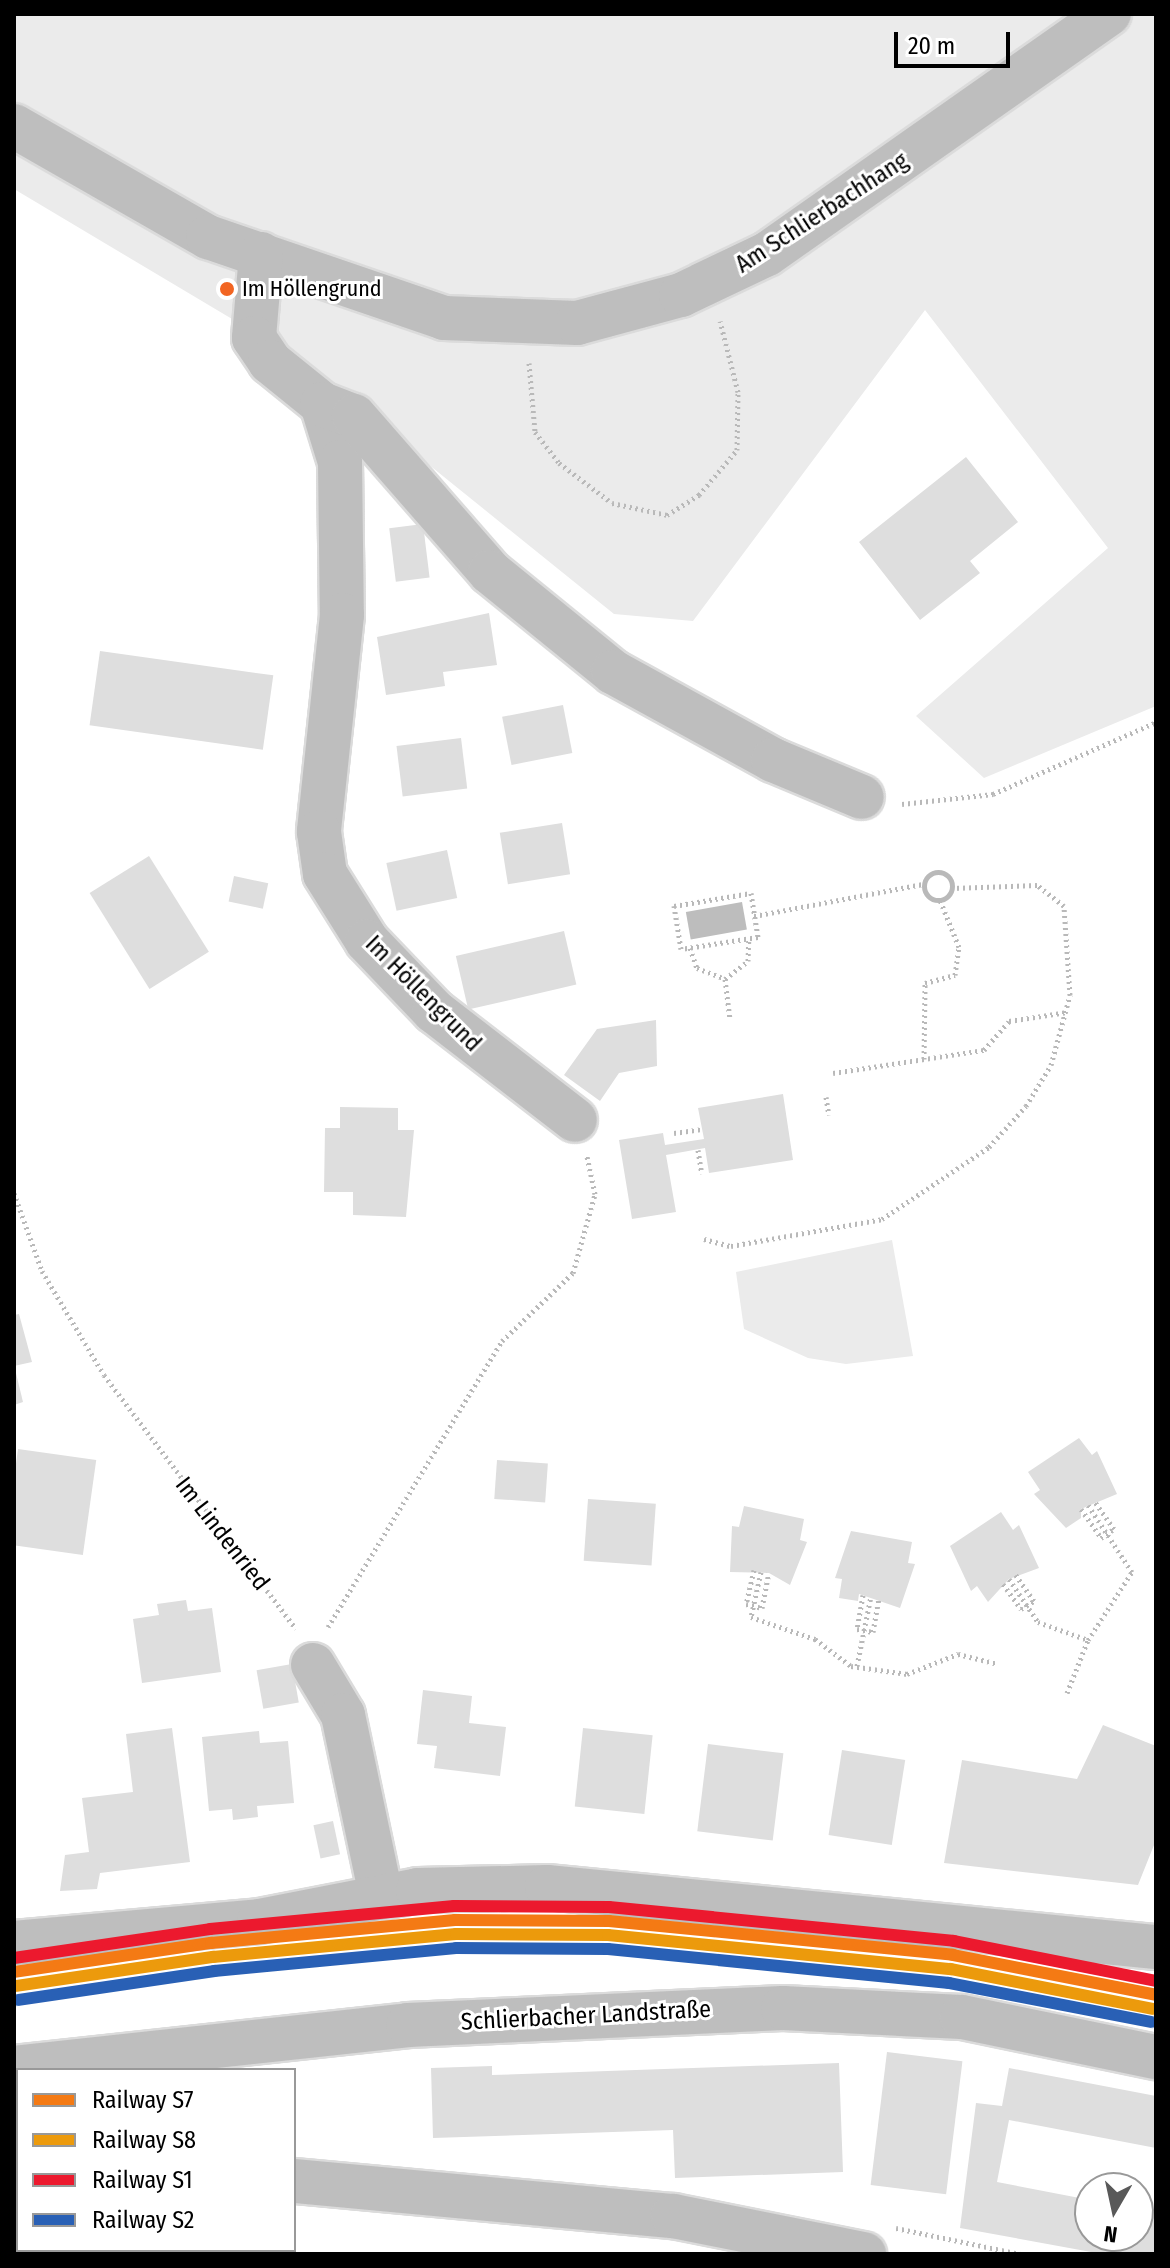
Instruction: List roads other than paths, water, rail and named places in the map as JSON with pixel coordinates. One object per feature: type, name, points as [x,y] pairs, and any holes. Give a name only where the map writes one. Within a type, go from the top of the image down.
[{"type":"street","name":"Am Schlierbachhang","points":[[14,126],[164,218],[444,318],[529,326],[643,309],[706,285],[853,198],[1109,14]]},
{"type":"street","points":[[261,254],[251,315],[258,346],[322,404],[354,416],[490,572],[561,634],[656,700],[864,803]]},
{"type":"street","name":"Im Höllengrund","points":[[322,404],[340,462],[343,594],[321,861],[334,894],[394,971],[479,1051],[579,1129]]},
{"type":"street","points":[[313,1665],[343,1715],[381,1895]]},
{"type":"street","points":[[14,1943],[259,1921],[381,1895],[469,1888],[632,1891],[1029,1940],[1156,1947]]},
{"type":"street","name":"Schlierbacher Landstraße","points":[[14,2068],[408,2025],[783,2008],[962,2017],[1156,2057]]},
{"type":"street","points":[[296,2181],[673,2216],[864,2254]]},
{"type":"rail line","name":"S1","points":[[14,1958],[210,1929],[454,1906],[609,1907],[954,1941],[1156,1981]]},
{"type":"rail line","name":"S7","points":[[14,1972],[211,1943],[455,1920],[609,1921],[953,1955],[1156,1995]]},
{"type":"rail line","name":"S8","points":[[16,1986],[213,1957],[456,1934],[608,1935],[951,1969],[1153,2009]]},
{"type":"rail line","name":"S2","points":[[18,2000],[214,1971],[456,1948],[608,1949],[949,1983],[1151,2022]]},
{"type":"place","name":"Im Höllengrund","points":[[227,289]]}]
